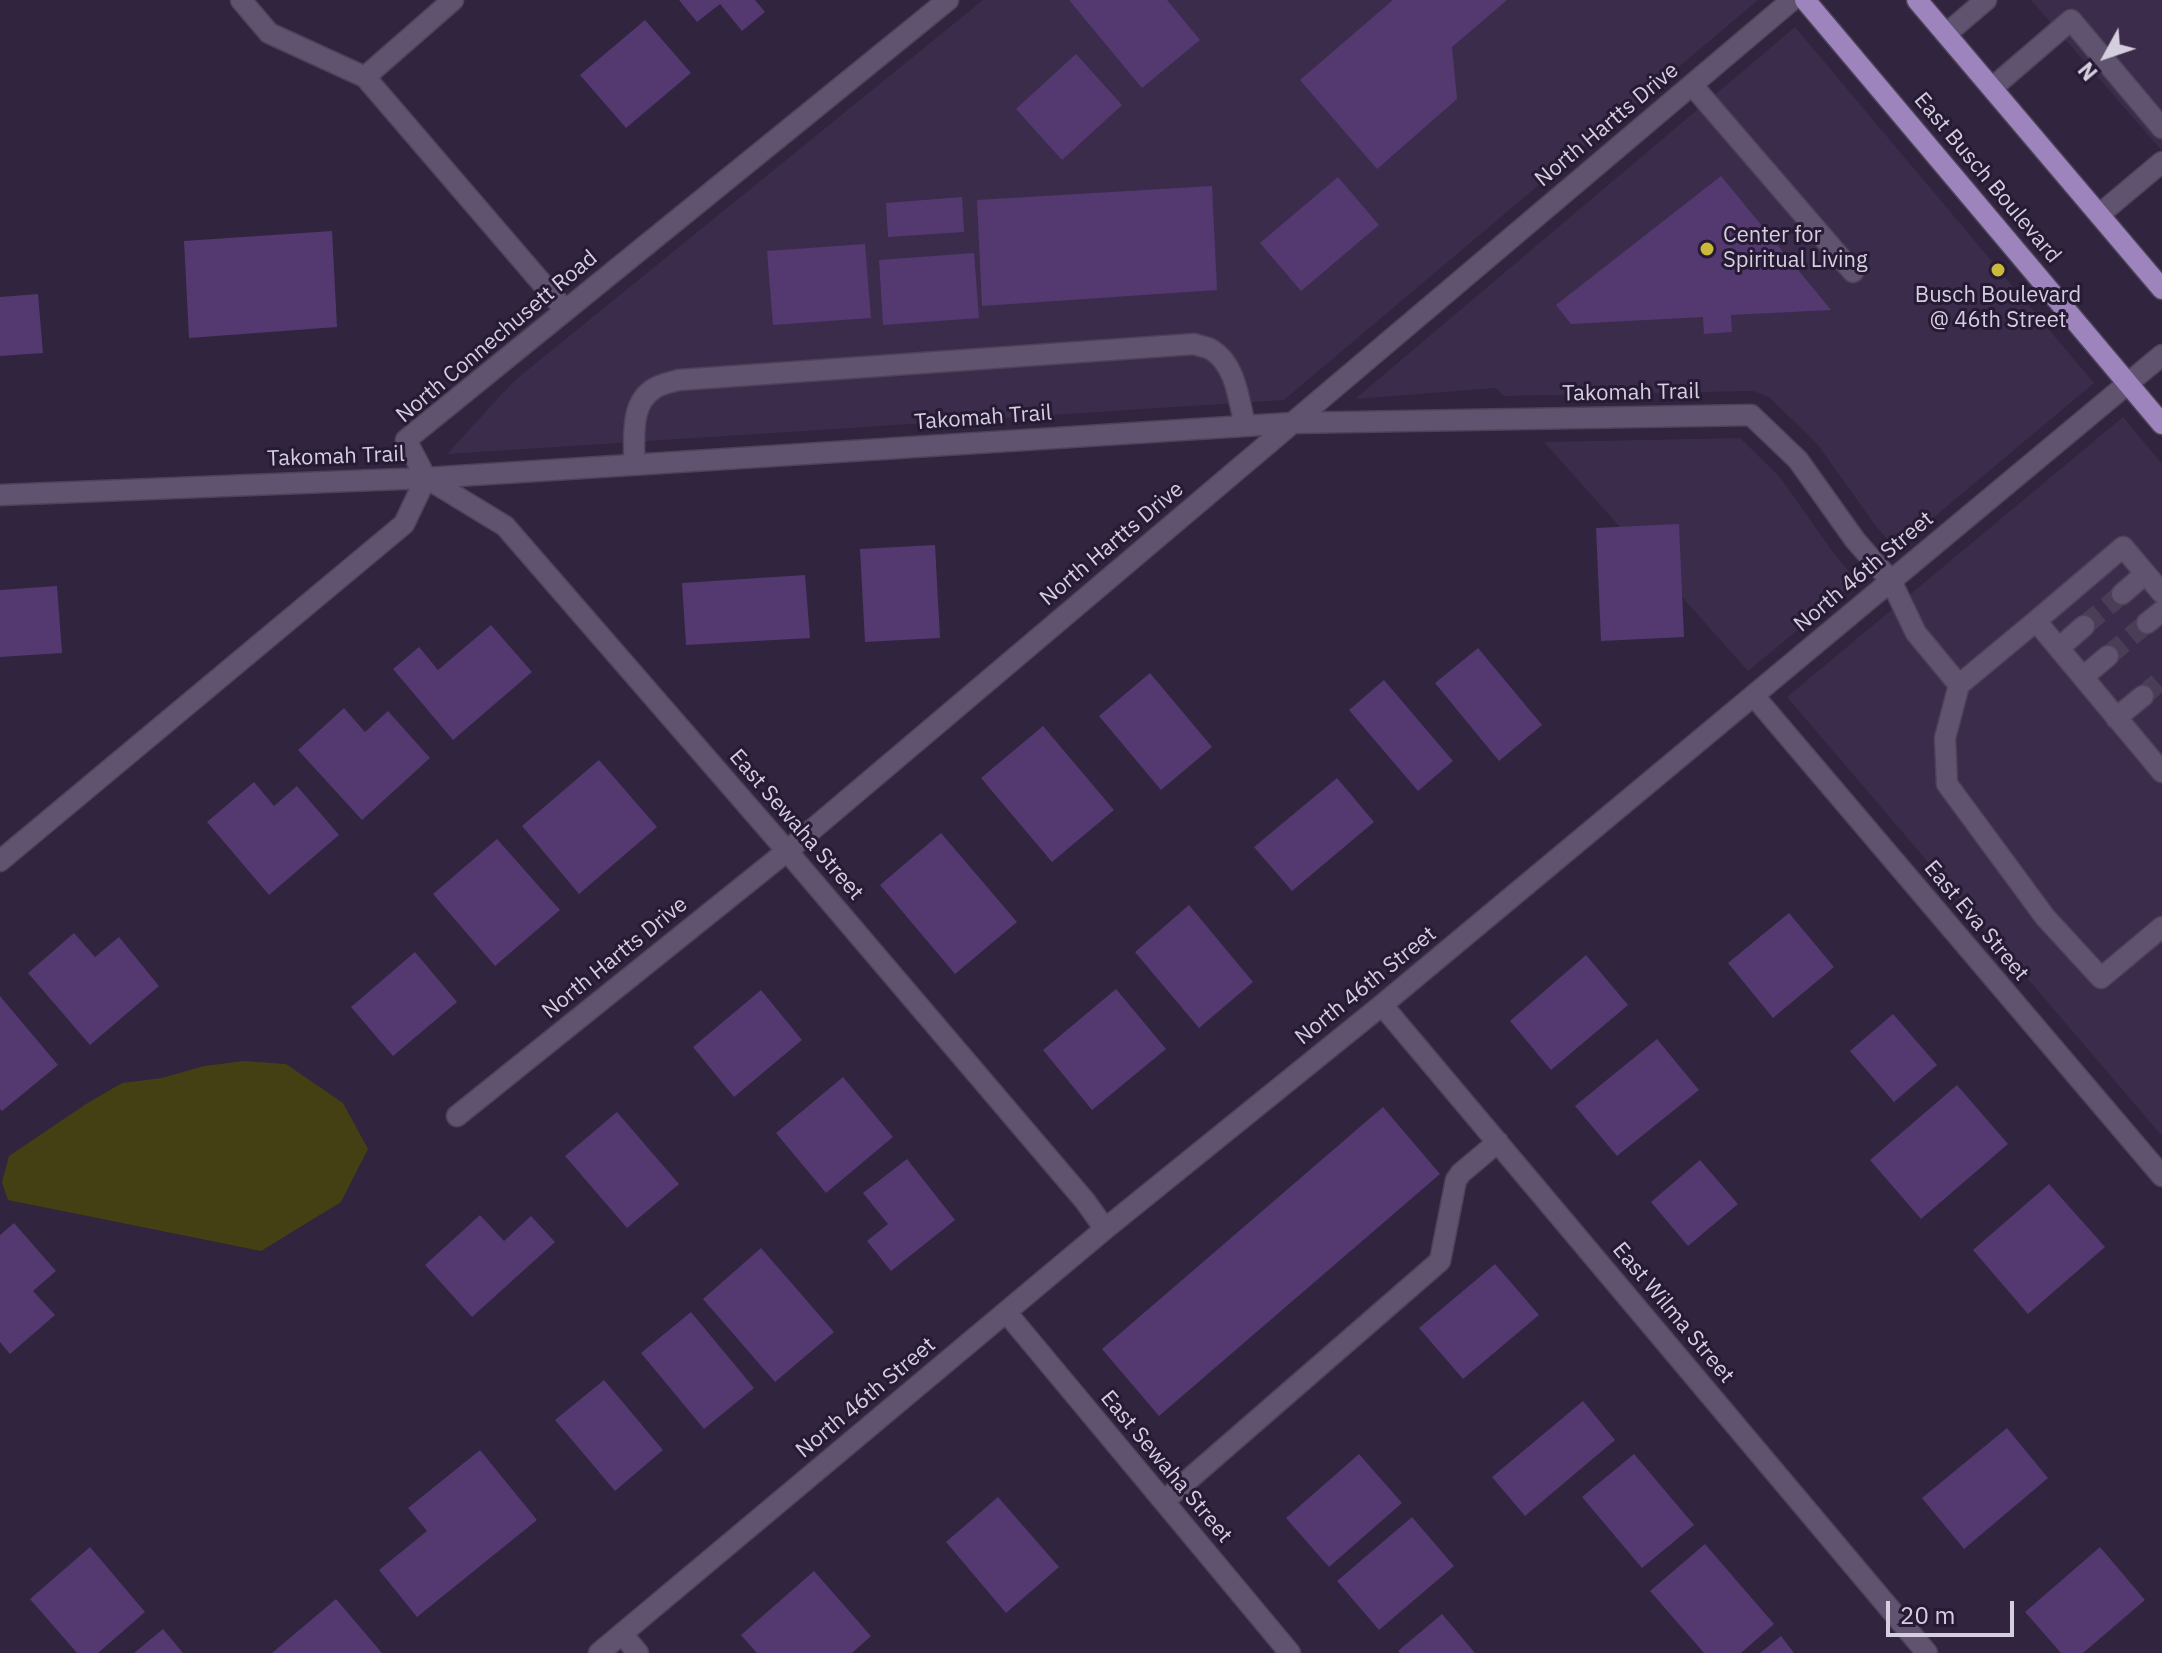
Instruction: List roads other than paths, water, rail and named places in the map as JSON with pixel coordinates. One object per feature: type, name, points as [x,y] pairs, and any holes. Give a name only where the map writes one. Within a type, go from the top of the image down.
[{"type":"main road","name":"East Busch Boulevard","points":[[1805,0],[2162,424]]},
{"type":"main road","points":[[1917,0],[2162,289]]},
{"type":"street","points":[[241,0],[269,33],[365,77],[565,310]]},
{"type":"street","points":[[365,77],[453,0]]},
{"type":"street","name":"North Connechusett Road","points":[[426,478],[406,440],[948,0]]},
{"type":"street","name":"North Hartts Drive","points":[[457,1116],[787,851],[1792,0]]},
{"type":"street","points":[[1946,34],[1986,0]]},
{"type":"street","points":[[1992,88],[2071,20],[2162,128]]},
{"type":"street","points":[[1692,85],[1853,272]]},
{"type":"street","points":[[2100,214],[2162,162]]},
{"type":"street","points":[[634,464],[636,410],[655,387],[679,380],[1194,344],[1212,349],[1227,365],[1245,426]]},
{"type":"street","name":"North 46th Street","points":[[599,1653],[1105,1229],[1382,1005],[2162,355]]},
{"type":"street","name":"Takomah Trail","points":[[0,495],[426,478],[1292,423],[1751,415],[1798,460],[1855,540],[1891,581],[1916,633],[1959,685]]},
{"type":"street","points":[[0,861],[404,524],[426,478]]},
{"type":"street","name":"East Sewaha Street","points":[[426,478],[505,526],[787,851],[1085,1201],[1105,1229]]},
{"type":"street","points":[[2162,593],[2123,547],[1959,685],[1945,738],[1947,784],[2045,917],[2101,978],[2162,927]]},
{"type":"street","points":[[2122,594],[2145,574]]},
{"type":"street","points":[[2036,621],[2116,718],[2158,758]]},
{"type":"street","points":[[2059,648],[2084,626]]},
{"type":"street","points":[[2083,677],[2108,656]]},
{"type":"street","name":"East Eva Street","points":[[1754,696],[2162,1176]]},
{"type":"street","points":[[2116,718],[2143,696]]},
{"type":"street","name":"East Wilma Street","points":[[1382,1005],[1927,1653]]},
{"type":"street","points":[[1164,1501],[1440,1261],[1456,1180],[1498,1142]]},
{"type":"street","name":"East Sewaha Street","points":[[1006,1312],[1290,1653]]},
{"type":"street","points":[[622,1634],[638,1653]]},
{"type":"tunnel","points":[[2084,626],[2122,594]]},
{"type":"tunnel","points":[[2108,656],[2147,623]]},
{"type":"tunnel","points":[[2143,696],[2162,679]]},
{"type":"place","name":"Center for Spiritual Living","points":[[1707,249]]},
{"type":"place","name":"Busch Boulevard @ 46th Street","points":[[1998,270]]}]
